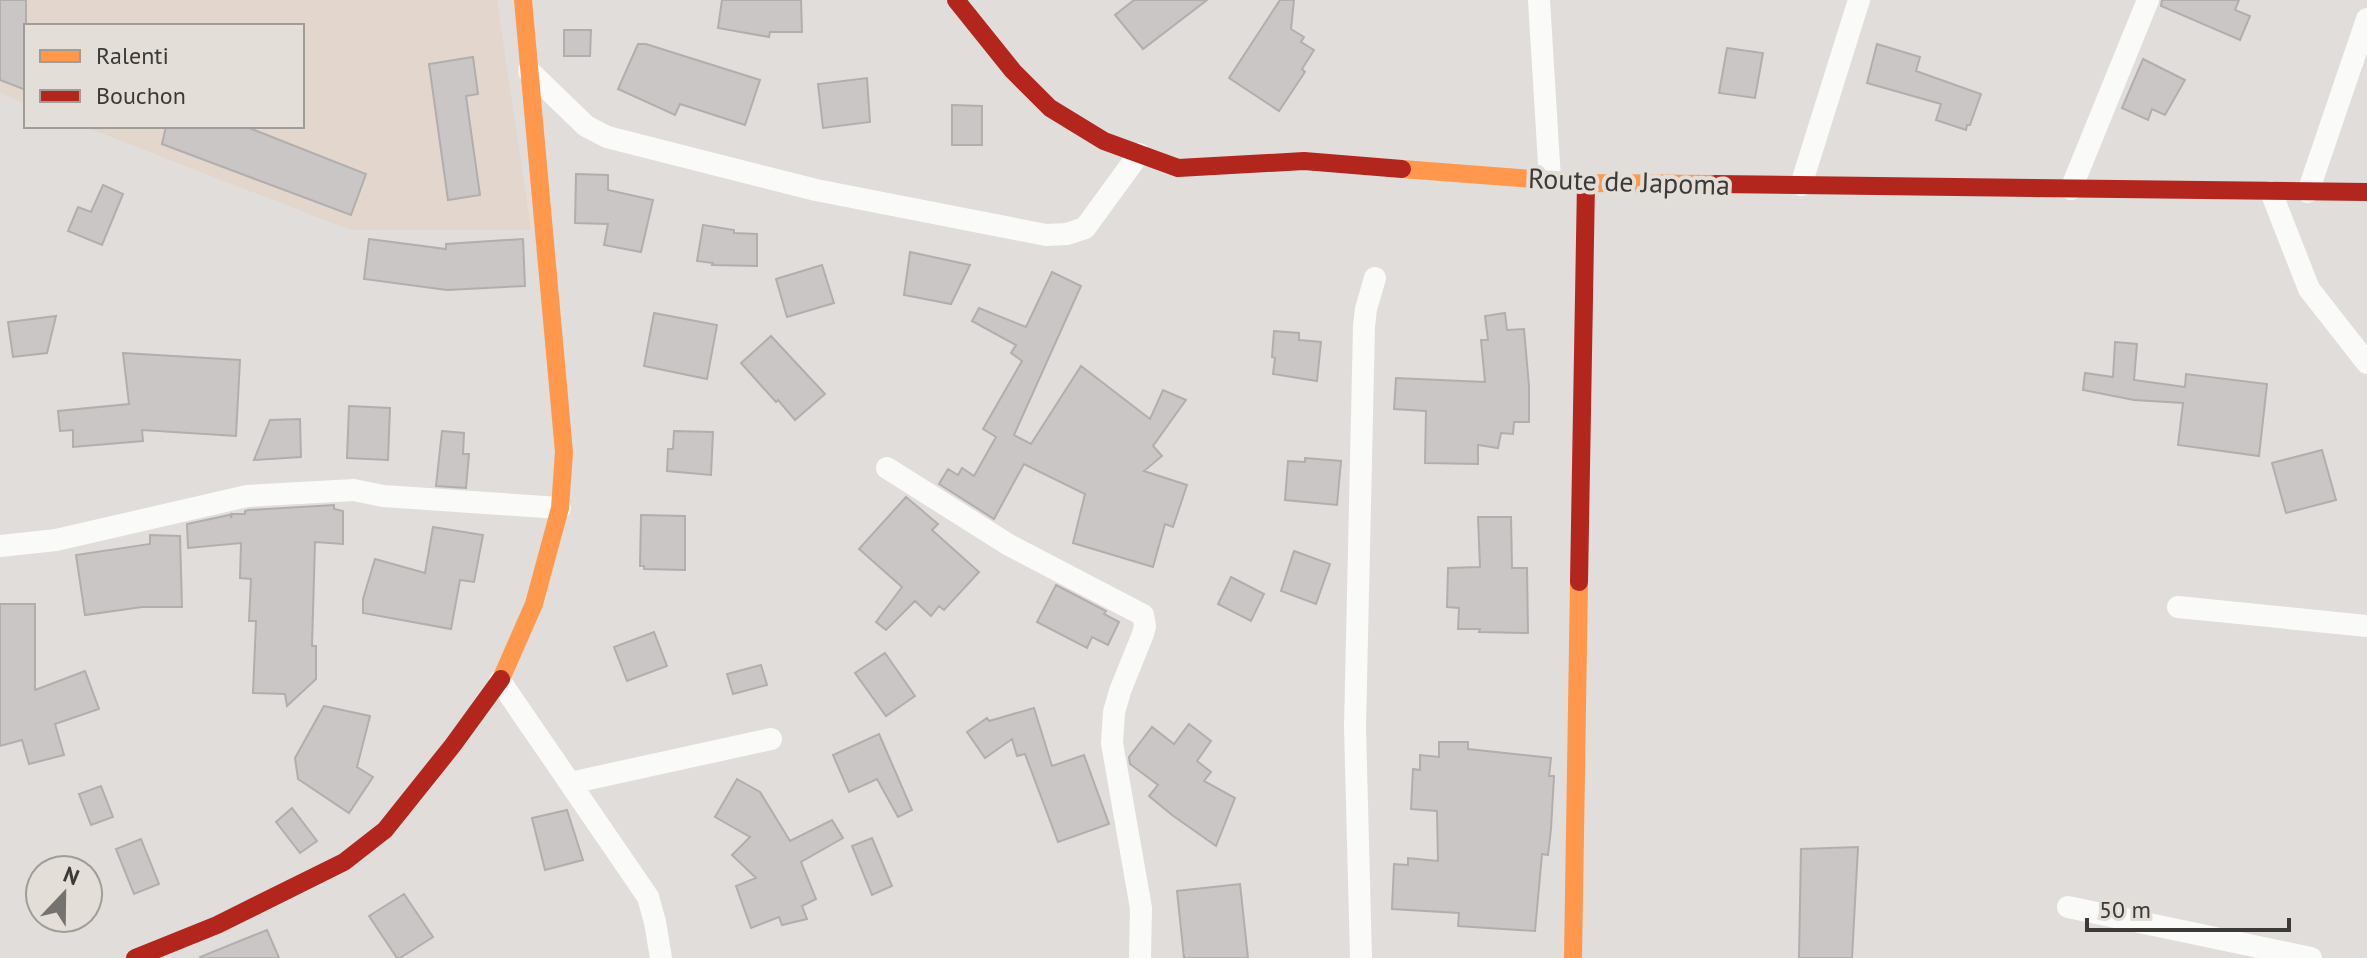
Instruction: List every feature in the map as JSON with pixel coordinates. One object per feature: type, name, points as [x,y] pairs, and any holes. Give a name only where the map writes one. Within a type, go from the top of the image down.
[{"type":"street","points":[[135,958],[217,925],[344,862],[385,830],[500,681],[534,604],[560,508],[564,452],[523,0]]},
{"type":"street","name":"Route de Japoma","points":[[956,0],[1013,71],[1050,108],[1104,141],[1178,168],[1304,161],[1586,183],[2367,192]]},
{"type":"street","points":[[1539,0],[1550,180]]},
{"type":"street","points":[[1801,185],[1859,0]]},
{"type":"street","points":[[2071,189],[2148,0]]},
{"type":"street","points":[[2308,192],[2367,19]]},
{"type":"street","points":[[529,71],[586,126],[607,137],[816,190],[1046,235],[1067,234],[1085,228],[1139,154]]},
{"type":"street","points":[[1573,958],[1586,183]]},
{"type":"street","points":[[2271,192],[2309,289],[2367,363]]},
{"type":"street","points":[[1361,958],[1355,727],[1364,326],[1375,278]]},
{"type":"street","points":[[887,468],[1009,545],[1143,615],[1143,634],[1117,701],[1112,743],[1141,908],[1140,958]]},
{"type":"street","points":[[0,546],[56,540],[247,496],[354,490],[383,496],[560,508]]},
{"type":"street","points":[[2178,607],[2367,626]]},
{"type":"street","points":[[500,681],[648,897],[661,958]]},
{"type":"street","points":[[570,783],[771,739]]},
{"type":"street","points":[[2068,907],[2257,952],[2311,958]]},
{"type":"shaded area","points":[[0,0],[497,0],[531,230],[350,230],[88,128],[304,128],[304,24],[24,24],[24,103],[0,93]]},
{"type":"building","points":[[0,0],[26,0],[24,89],[0,80]]},
{"type":"building","points":[[722,0],[801,0],[802,32],[770,32],[769,37],[718,28]]},
{"type":"building","points":[[1134,0],[1207,0],[1143,49],[1115,15]]},
{"type":"building","points":[[1280,0],[1294,0],[1291,29],[1304,37],[1301,42],[1314,50],[1302,69],[1305,72],[1279,111],[1229,78]]},
{"type":"building","points":[[2162,0],[2239,0],[2235,10],[2250,16],[2240,40],[2161,6]]},
{"type":"building","points":[[564,30],[591,30],[590,56],[564,56]]},
{"type":"building","points":[[638,44],[760,80],[745,125],[680,104],[675,115],[618,89]]},
{"type":"building","points":[[1877,44],[1920,57],[1916,71],[1981,94],[1966,130],[1936,120],[1941,104],[1867,83]]},
{"type":"building","points":[[1727,48],[1763,53],[1755,98],[1719,93]]},
{"type":"building","points":[[473,57],[478,94],[466,96],[480,195],[448,200],[429,64]]},
{"type":"building","points":[[2143,59],[2185,80],[2165,115],[2152,109],[2148,120],[2122,108]]},
{"type":"building","points":[[867,78],[870,122],[823,128],[818,84]]},
{"type":"building","points":[[952,105],[982,106],[982,145],[952,145]]},
{"type":"building","points":[[166,128],[249,128],[366,174],[351,215],[162,144]]},
{"type":"building","points":[[576,174],[608,175],[608,190],[653,200],[641,252],[604,245],[608,224],[575,223]]},
{"type":"building","points":[[103,185],[123,194],[102,245],[68,231],[78,207],[91,212]]},
{"type":"building","points":[[703,225],[734,230],[734,233],[757,234],[757,266],[712,265],[697,261]]},
{"type":"building","points":[[369,239],[446,249],[446,244],[523,239],[525,286],[447,290],[364,279]]},
{"type":"building","points":[[910,252],[970,265],[951,304],[904,295]]},
{"type":"building","points":[[822,265],[834,303],[787,317],[776,279]]},
{"type":"building","points":[[1052,272],[1081,286],[1014,435],[1031,444],[1081,366],[1150,419],[1163,390],[1186,400],[1153,446],[1162,456],[1144,471],[1187,485],[1173,527],[1165,524],[1153,567],[1073,543],[1085,494],[1024,464],[994,519],[939,484],[948,469],[958,475],[962,468],[974,476],[996,437],[983,429],[1022,361],[1011,353],[1016,345],[972,321],[979,308],[1026,327]]},
{"type":"building","points":[[654,313],[717,325],[707,379],[644,366]]},
{"type":"building","points":[[1505,313],[1507,330],[1524,329],[1529,422],[1514,422],[1513,434],[1501,433],[1498,448],[1478,445],[1478,464],[1425,463],[1426,411],[1394,409],[1396,378],[1485,382],[1481,340],[1488,340],[1485,316]]},
{"type":"building","points":[[56,316],[47,353],[13,357],[8,322]]},
{"type":"building","points":[[1274,331],[1299,333],[1299,340],[1321,342],[1317,381],[1273,374]]},
{"type":"building","points":[[771,336],[825,394],[795,420],[741,363]]},
{"type":"building","points":[[2115,342],[2137,344],[2134,380],[2185,387],[2186,374],[2267,384],[2259,456],[2178,445],[2183,403],[2134,400],[2083,390],[2085,373],[2113,377]]},
{"type":"building","points":[[123,353],[240,360],[236,436],[142,430],[143,441],[73,447],[73,430],[60,431],[58,411],[129,404]]},
{"type":"building","points":[[349,406],[390,408],[388,460],[347,458]]},
{"type":"building","points":[[300,419],[301,457],[254,460],[270,420]]},
{"type":"building","points":[[442,431],[464,433],[463,454],[469,454],[466,488],[436,486]]},
{"type":"building","points":[[674,431],[713,432],[711,475],[667,471],[668,449],[673,449]]},
{"type":"building","points":[[2322,450],[2336,500],[2286,513],[2272,463]]},
{"type":"building","points":[[1305,458],[1341,461],[1337,505],[1285,500],[1288,461],[1305,462]]},
{"type":"building","points":[[906,497],[938,524],[932,530],[979,572],[944,610],[939,606],[931,616],[915,601],[886,630],[876,622],[902,587],[859,549]]},
{"type":"building","points":[[334,505],[334,509],[343,511],[343,544],[315,542],[312,646],[316,646],[316,679],[287,706],[285,694],[253,693],[256,621],[249,621],[251,579],[240,578],[241,543],[188,548],[187,524],[231,514],[231,518],[232,514],[245,514],[249,510]]},
{"type":"building","points":[[641,515],[685,516],[685,570],[644,569],[640,566]]},
{"type":"building","points":[[1478,517],[1511,517],[1512,568],[1527,568],[1528,633],[1458,629],[1459,608],[1447,607],[1448,568],[1480,567]]},
{"type":"building","points":[[433,527],[483,535],[474,582],[460,580],[451,629],[363,613],[363,599],[375,559],[425,573]]},
{"type":"building","points":[[150,535],[180,536],[182,607],[142,607],[85,615],[76,555],[150,544]]},
{"type":"building","points":[[1294,551],[1330,564],[1316,604],[1281,591]]},
{"type":"building","points":[[1231,577],[1264,594],[1251,621],[1218,604]]},
{"type":"building","points":[[1056,585],[1106,611],[1104,614],[1119,622],[1108,645],[1092,637],[1087,648],[1037,622]]},
{"type":"building","points":[[0,604],[35,604],[35,690],[85,671],[99,709],[55,724],[64,755],[29,764],[22,740],[0,746]]},
{"type":"building","points":[[654,632],[667,666],[627,681],[614,647]]},
{"type":"building","points":[[885,653],[915,696],[886,716],[855,673]]},
{"type":"building","points":[[761,665],[767,685],[733,694],[727,674]]},
{"type":"building","points":[[324,706],[370,716],[357,767],[373,777],[349,813],[298,779],[295,758]]},
{"type":"building","points":[[1034,708],[1052,766],[1084,755],[1109,824],[1058,842],[1025,754],[1017,756],[1012,739],[985,758],[967,732],[987,718],[989,721]]},
{"type":"building","points":[[1189,724],[1211,741],[1197,761],[1211,772],[1204,781],[1235,798],[1216,846],[1149,796],[1158,785],[1130,764],[1129,757],[1152,727],[1174,744]]},
{"type":"building","points":[[879,734],[912,810],[898,817],[877,779],[849,792],[833,755]]},
{"type":"building","points":[[1439,742],[1468,742],[1468,749],[1551,758],[1549,776],[1554,776],[1551,829],[1548,855],[1542,854],[1535,931],[1458,926],[1459,913],[1392,909],[1394,864],[1408,865],[1408,858],[1438,861],[1437,811],[1411,809],[1413,769],[1420,770],[1420,755],[1439,757]]},
{"type":"building","points":[[737,779],[760,792],[790,841],[832,820],[843,838],[801,862],[816,899],[802,906],[807,919],[782,925],[779,917],[751,928],[736,886],[756,878],[732,855],[750,837],[715,817]]},
{"type":"building","points":[[101,786],[113,817],[91,825],[79,794]]},
{"type":"building","points":[[292,808],[317,841],[300,853],[276,822]]},
{"type":"building","points":[[567,810],[583,860],[545,870],[532,818]]},
{"type":"building","points":[[872,838],[892,886],[872,895],[852,846]]},
{"type":"building","points":[[141,839],[159,884],[134,894],[116,849]]},
{"type":"building","points":[[1858,847],[1852,958],[1799,958],[1801,849]]},
{"type":"building","points":[[1240,884],[1248,958],[1184,958],[1177,891]]},
{"type":"building","points":[[404,894],[433,937],[397,958],[369,916]]},
{"type":"building","points":[[267,930],[279,958],[200,957]]},
{"type":"traffic: slow","points":[[501,679],[534,604],[560,508],[564,452],[523,0]]},
{"type":"traffic: slow","points":[[1402,169],[1586,183],[1715,184]]},
{"type":"traffic: slow","points":[[1573,958],[1579,582]]},
{"type":"traffic: jam","points":[[956,0],[1013,71],[1050,108],[1104,141],[1178,168],[1304,161],[1402,169]]},
{"type":"traffic: jam","points":[[1579,582],[1586,183]]},
{"type":"traffic: jam","points":[[1715,184],[2367,192]]},
{"type":"traffic: jam","points":[[135,958],[217,925],[344,862],[385,830],[501,679]]}]
